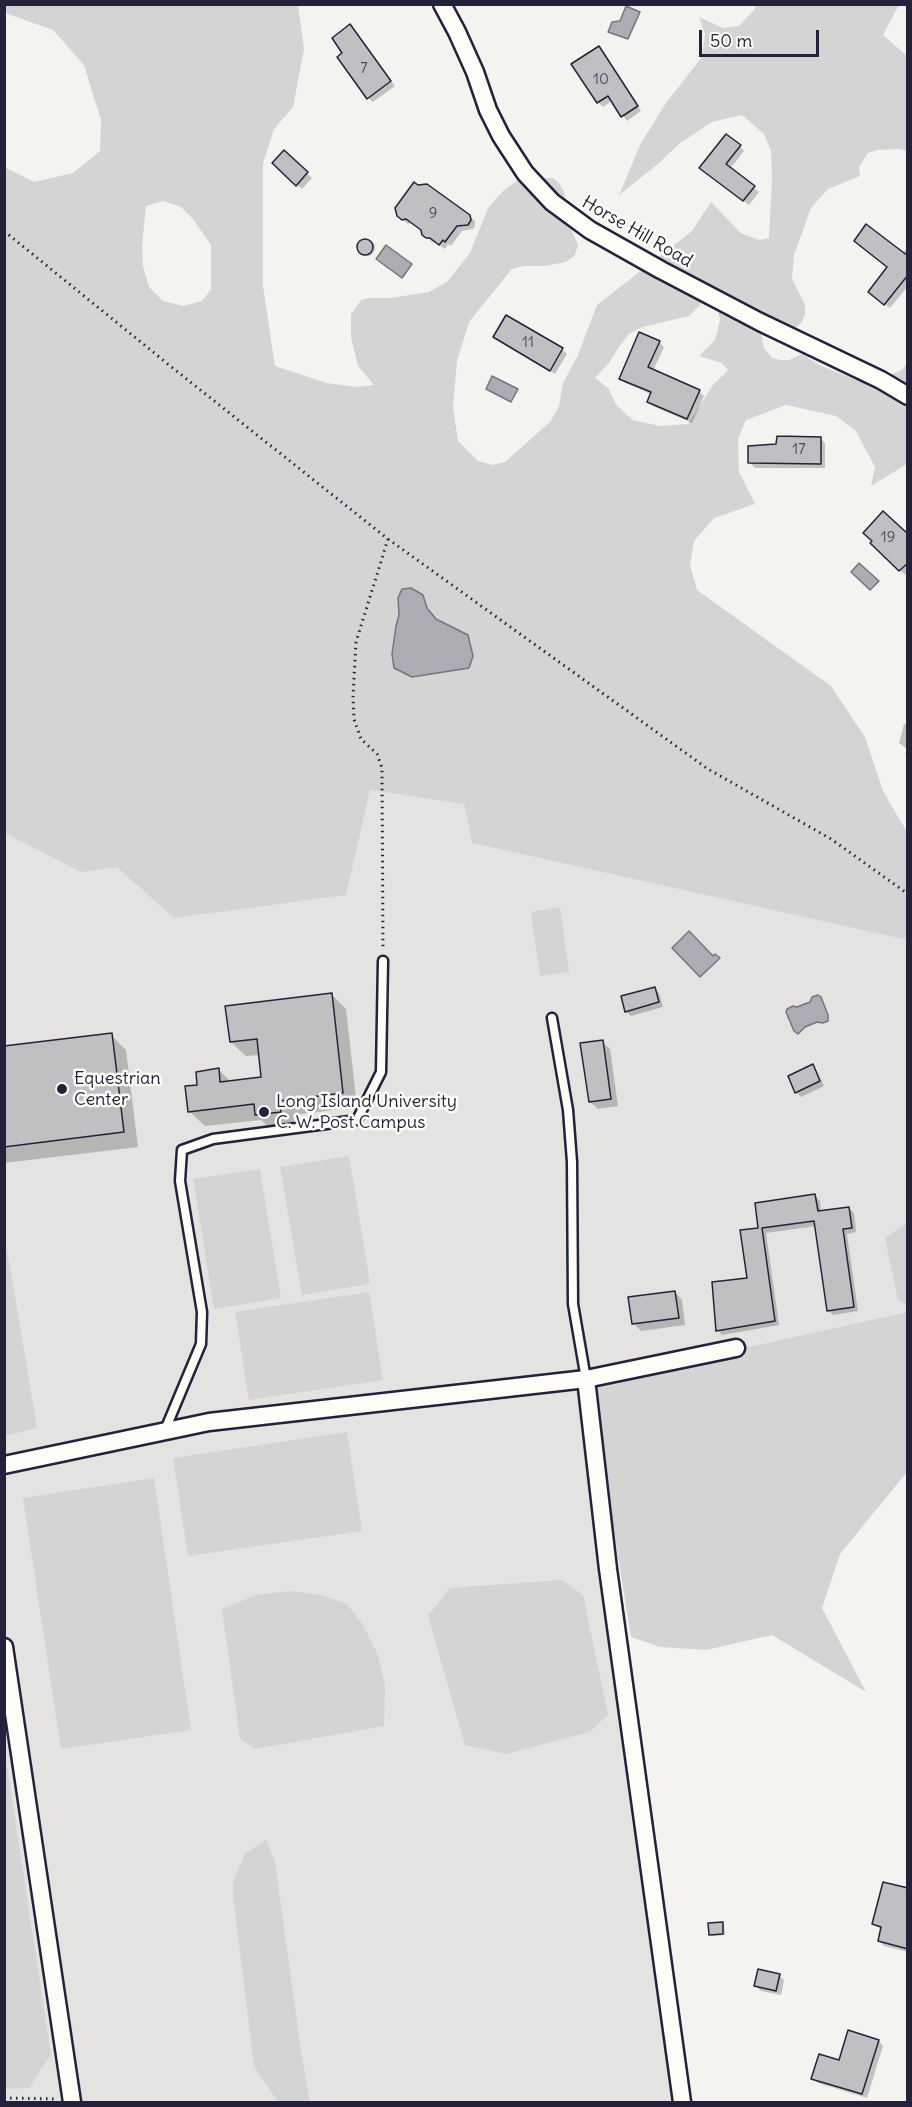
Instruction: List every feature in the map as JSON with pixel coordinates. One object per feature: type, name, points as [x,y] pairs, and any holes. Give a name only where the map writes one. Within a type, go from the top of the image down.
[{"type":"street","name":"Horse Hill Road","points":[[442,4],[458,32],[488,110],[501,136],[525,173],[559,208],[590,230],[671,275],[760,322],[881,380],[908,396]]},
{"type":"street","points":[[4,1465],[209,1422],[586,1379],[736,1348]]},
{"type":"street","points":[[586,1379],[608,1569],[682,2103]]},
{"type":"street","points":[[4,1647],[72,2101]]},
{"type":"lane","points":[[165,1431],[201,1344],[202,1312],[180,1181],[182,1150],[213,1139],[357,1120],[381,1072],[383,961]]},
{"type":"lane","points":[[552,1018],[568,1110],[572,1162],[573,1304],[586,1379]]},
{"type":"path","points":[[4,231],[388,539],[708,769],[831,839],[908,894]]},
{"type":"path","points":[[383,961],[382,768],[377,753],[361,739],[354,719],[353,696],[356,642],[388,539]]},
{"type":"path","points":[[4,2098],[37,2097],[72,2101]]},
{"type":"shaded area","points":[[5,5],[298,5],[304,49],[293,107],[274,129],[263,164],[263,286],[275,366],[327,383],[357,387],[374,385],[358,366],[351,337],[351,314],[361,300],[429,292],[448,281],[470,253],[488,208],[504,190],[520,179],[553,178],[559,183],[564,192],[571,229],[578,245],[575,255],[566,262],[512,269],[469,322],[457,361],[453,407],[458,441],[478,461],[493,465],[505,462],[551,421],[559,406],[563,383],[578,355],[597,305],[692,231],[711,202],[741,233],[759,240],[769,238],[771,151],[764,134],[742,115],[712,122],[679,144],[619,195],[641,143],[666,103],[702,57],[705,34],[699,17],[723,28],[739,26],[756,5],[899,5],[883,35],[907,56],[907,151],[877,150],[868,153],[859,167],[860,176],[828,189],[811,208],[794,255],[792,279],[805,305],[802,322],[792,331],[761,331],[764,348],[772,358],[789,360],[802,354],[819,365],[861,382],[873,382],[902,370],[907,363],[907,464],[871,486],[875,467],[856,431],[836,416],[786,405],[746,420],[738,439],[739,472],[755,504],[714,518],[694,541],[690,565],[697,590],[831,686],[865,737],[883,791],[907,832],[907,940],[472,843],[464,804],[370,790],[346,895],[174,918],[117,867],[81,872],[5,833],[4,167],[34,182],[73,173],[100,151],[101,120],[84,65],[53,30],[5,13]],"holes":[[[163,201],[181,207],[193,219],[211,245],[211,289],[202,301],[183,306],[163,301],[149,287],[143,266],[142,247],[146,206]],[[714,291],[720,320],[715,340],[699,356],[722,363],[728,370],[713,385],[688,424],[660,426],[633,420],[617,406],[608,388],[595,378],[609,363],[629,334],[643,327],[689,316]],[[423,595],[427,608],[436,619],[468,636],[469,668],[412,677],[394,668],[392,654],[399,615]]]},
{"type":"shaded area","points":[[626,6],[640,12],[628,39],[608,32],[612,22],[620,21]]},
{"type":"shaded area","name":"Long Island University C. W. Post Campus","points":[[4,214],[464,804],[472,843],[907,940],[907,1312],[590,1382],[575,1381],[632,1749],[682,2102],[5,2102]]},
{"type":"shaded area","points":[[386,245],[412,264],[402,278],[376,259]]},
{"type":"shaded area","points":[[492,376],[518,389],[511,402],[486,389]]},
{"type":"shaded area","points":[[859,563],[879,581],[870,590],[851,572]]},
{"type":"shaded area","points":[[411,588],[423,595],[427,608],[436,619],[468,635],[473,656],[469,668],[412,677],[394,668],[392,654],[399,615],[398,598],[402,589]]},
{"type":"shaded area","points":[[560,907],[569,972],[540,976],[531,912]]},
{"type":"shaded area","points":[[689,931],[713,956],[715,954],[720,958],[700,977],[672,948]]},
{"type":"shaded area","points":[[818,995],[828,1015],[828,1021],[817,1022],[805,1027],[798,1034],[794,1031],[786,1012],[787,1009],[810,1002],[812,997]]},
{"type":"shaded area","points":[[349,1156],[370,1284],[302,1295],[280,1167]]},
{"type":"shaded area","points":[[260,1169],[281,1298],[214,1309],[193,1179]]},
{"type":"shaded area","points":[[907,1223],[908,1305],[898,1300],[885,1238]]},
{"type":"shaded area","points":[[5,1238],[37,1428],[4,1436]]},
{"type":"shaded area","points":[[369,1292],[383,1380],[249,1400],[235,1312]]},
{"type":"shaded area","points":[[907,1312],[907,1472],[840,1554],[822,1608],[866,1692],[772,1635],[706,1650],[660,1647],[631,1637],[590,1382]]},
{"type":"shaded area","points":[[347,1432],[362,1531],[188,1556],[173,1458]]},
{"type":"shaded area","points":[[154,1478],[191,1730],[61,1749],[23,1498]]},
{"type":"shaded area","points":[[562,1580],[583,1595],[608,1715],[589,1732],[506,1754],[465,1745],[428,1616],[450,1588]]},
{"type":"shaded area","points":[[290,1591],[321,1595],[347,1604],[363,1625],[378,1655],[385,1685],[384,1726],[255,1749],[240,1739],[222,1609],[256,1595]]},
{"type":"shaded area","points":[[4,1746],[51,2054],[29,2088],[5,2089]]},
{"type":"shaded area","points":[[266,1840],[275,1862],[310,2102],[278,2102],[254,2066],[233,1881],[245,1854]]},
{"type":"building","points":[[350,24],[391,81],[367,99],[337,57],[342,53],[332,38]]},
{"type":"building","points":[[599,46],[638,106],[621,117],[608,96],[597,103],[571,64]]},
{"type":"building","points":[[726,134],[741,145],[726,164],[755,186],[743,201],[699,168]]},
{"type":"building","points":[[284,150],[308,172],[296,186],[272,163]]},
{"type":"building","points":[[414,182],[418,185],[427,184],[470,215],[471,220],[468,225],[457,226],[445,242],[443,240],[439,245],[422,235],[421,230],[406,219],[402,220],[397,216],[395,208]]},
{"type":"building","points":[[866,224],[908,256],[908,275],[884,305],[868,292],[887,267],[854,241]]},
{"type":"building","points":[[365,239],[371,241],[373,247],[371,253],[365,255],[359,253],[357,247],[359,241]]},
{"type":"building","points":[[506,315],[563,348],[550,371],[493,337]]},
{"type":"building","points":[[639,332],[660,341],[648,367],[700,390],[687,419],[647,402],[651,392],[619,379]]},
{"type":"building","points":[[777,436],[821,437],[821,464],[748,463],[748,446],[776,444]]},
{"type":"building","points":[[883,511],[908,534],[908,563],[899,571],[863,533]]},
{"type":"building","points":[[655,987],[659,1002],[625,1012],[621,996]]},
{"type":"building","points":[[332,993],[343,1093],[279,1101],[281,1112],[255,1115],[254,1104],[188,1112],[185,1086],[197,1085],[196,1072],[219,1068],[220,1082],[261,1077],[257,1039],[230,1042],[225,1006]]},
{"type":"building","name":"Equestrian Center","points":[[112,1033],[124,1132],[4,1147],[4,1046]]},
{"type":"building","points":[[603,1040],[611,1099],[589,1102],[580,1043]]},
{"type":"building","points":[[813,1064],[820,1081],[795,1093],[788,1076]]},
{"type":"building","points":[[815,1194],[818,1211],[849,1207],[852,1228],[843,1229],[854,1307],[827,1311],[814,1221],[762,1228],[775,1321],[716,1331],[712,1282],[747,1278],[740,1230],[758,1228],[755,1203]]},
{"type":"building","points":[[675,1291],[679,1318],[632,1324],[628,1297]]},
{"type":"building","points":[[883,1882],[908,1888],[908,1949],[878,1941],[881,1927],[872,1924]]},
{"type":"building","points":[[723,1922],[723,1934],[709,1935],[708,1923]]},
{"type":"building","points":[[758,1969],[780,1974],[776,1991],[754,1986]]},
{"type":"building","points":[[848,2030],[879,2040],[862,2094],[811,2079],[819,2054],[839,2060]]},
{"type":"place","name":"Equestrian Center","points":[[62,1089]]},
{"type":"place","name":"Long Island University C. W. Post Campus","points":[[264,1112]]}]
